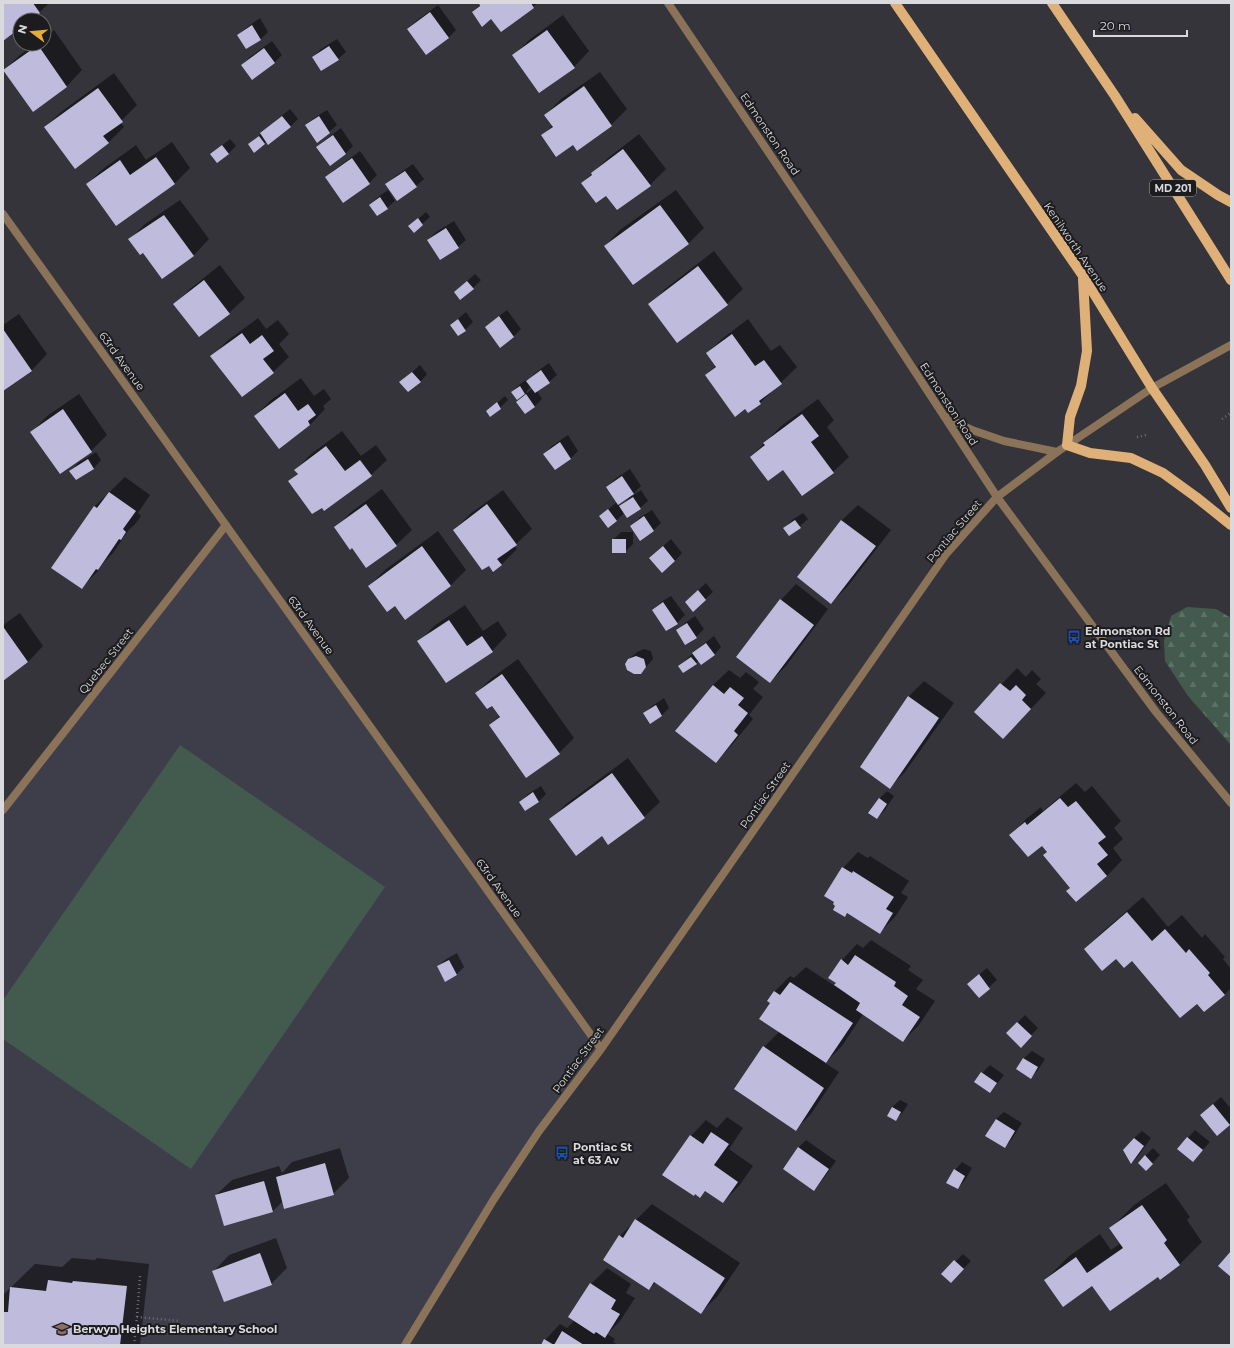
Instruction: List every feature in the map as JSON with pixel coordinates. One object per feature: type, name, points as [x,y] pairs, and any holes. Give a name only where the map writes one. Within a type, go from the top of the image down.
[{"type":"main road","name":"Kenilworth Avenue","points":[[895,3],[1083,276],[1152,388],[1205,465],[1231,508]]},
{"type":"main road","name":"MD 201","points":[[1052,3],[1115,96],[1231,280]]},
{"type":"main road","points":[[1115,96],[1181,170],[1231,202]]},
{"type":"main road","points":[[1083,276],[1087,352],[1080,386],[1070,417],[1067,446],[1090,453],[1131,458],[1163,473],[1231,525]]},
{"type":"street","name":"Edmonston Road","points":[[668,3],[876,312],[997,497],[1156,712],[1231,803]]},
{"type":"street","name":"63rd Avenue","points":[[3,214],[601,1049]]},
{"type":"street","name":"Pontiac Street","points":[[405,1345],[494,1199],[539,1131],[601,1049],[946,554],[997,497],[1058,452],[1152,388],[1231,345]]},
{"type":"street","points":[[944,416],[972,430],[1004,441],[1058,452]]},
{"type":"street","name":"Quebec Street","points":[[3,810],[226,525]]},
{"type":"path","points":[[1222,419],[1231,413]]},
{"type":"path","points":[[134,1345],[140,1276]]},
{"type":"path","points":[[137,1317],[180,1321]]},
{"type":"shaded area","points":[[226,525],[601,1049],[539,1131],[405,1345],[3,1345],[3,810]]},
{"type":"green space","points":[[1187,607],[1216,609],[1231,618],[1231,745],[1188,696],[1165,661],[1164,641],[1171,616]]},
{"type":"green space","points":[[180,745],[385,887],[191,1169],[3,1039],[3,1000]]},
{"type":"building","points":[[3,3],[33,3],[39,12],[12,12],[12,34],[3,41]]},
{"type":"building","points":[[479,3],[531,3],[534,8],[501,32],[491,19],[482,27],[472,12],[480,6]]},
{"type":"building","points":[[430,12],[449,38],[426,55],[407,29]]},
{"type":"building","points":[[252,25],[261,40],[246,49],[237,35]]},
{"type":"building","points":[[547,30],[575,68],[539,93],[512,55]]},
{"type":"building","points":[[329,46],[339,60],[321,71],[312,57]]},
{"type":"building","points":[[264,48],[275,63],[252,80],[241,65]]},
{"type":"building","points":[[28,52],[43,52],[67,87],[33,112],[3,70]]},
{"type":"building","points":[[584,86],[612,126],[577,151],[573,145],[556,157],[541,135],[553,127],[544,115]]},
{"type":"building","points":[[98,88],[123,122],[103,136],[109,143],[75,169],[44,127]]},
{"type":"building","points":[[282,116],[291,127],[268,145],[260,133]]},
{"type":"building","points":[[319,116],[330,133],[317,143],[305,125]]},
{"type":"building","points":[[333,135],[346,154],[330,166],[316,147]]},
{"type":"building","points":[[259,136],[265,144],[254,153],[248,144]]},
{"type":"building","points":[[222,145],[229,154],[217,163],[210,154]]},
{"type":"building","points":[[623,149],[651,186],[617,210],[606,196],[596,203],[581,183],[592,175],[591,173]]},
{"type":"building","points":[[156,157],[175,184],[116,226],[86,184],[120,160],[130,175]]},
{"type":"building","points":[[352,158],[370,184],[343,203],[325,177]]},
{"type":"building","points":[[405,171],[417,187],[397,201],[385,184]]},
{"type":"building","points":[[380,197],[388,209],[377,216],[369,205]]},
{"type":"building","points":[[660,205],[689,244],[633,285],[604,246]]},
{"type":"building","points":[[164,215],[194,256],[162,279],[143,253],[140,255],[128,239]]},
{"type":"building","points":[[418,218],[423,225],[414,233],[408,226]]},
{"type":"building","points":[[446,228],[459,248],[440,260],[427,240]]},
{"type":"building","points":[[698,266],[728,305],[677,343],[648,304]]},
{"type":"building","points":[[204,280],[230,314],[199,337],[173,304]]},
{"type":"building","points":[[467,281],[474,289],[460,300],[454,292]]},
{"type":"building","points":[[499,316],[514,337],[500,348],[485,327]]},
{"type":"building","points":[[458,319],[466,331],[458,336],[450,325]]},
{"type":"building","points":[[3,329],[32,371],[3,391]]},
{"type":"building","points":[[242,333],[250,344],[262,335],[274,351],[263,359],[274,373],[242,397],[210,356]]},
{"type":"building","points":[[732,334],[755,366],[764,360],[782,384],[759,401],[761,404],[748,413],[745,409],[735,417],[705,375],[716,367],[706,353]]},
{"type":"building","points":[[541,370],[550,383],[535,393],[526,381]]},
{"type":"building","points":[[412,372],[421,382],[408,392],[399,382]]},
{"type":"building","points":[[520,386],[525,394],[517,400],[511,392]]},
{"type":"building","points":[[285,393],[298,411],[308,404],[316,415],[308,421],[310,425],[279,449],[254,416]]},
{"type":"building","points":[[526,394],[535,407],[525,414],[516,402]]},
{"type":"building","points":[[497,402],[501,409],[490,417],[486,411]]},
{"type":"building","points":[[63,409],[92,452],[60,474],[30,432]]},
{"type":"building","points":[[802,414],[819,436],[811,442],[834,473],[802,496],[783,470],[768,481],[750,457],[765,445],[763,443]]},
{"type":"building","points":[[560,442],[571,459],[555,470],[543,454]]},
{"type":"building","points":[[326,446],[345,471],[360,460],[372,476],[324,511],[322,508],[312,514],[288,481],[298,474],[294,470]]},
{"type":"building","points":[[88,459],[94,469],[76,480],[69,471]]},
{"type":"building","points":[[622,476],[634,494],[618,505],[606,487]]},
{"type":"building","points":[[109,492],[136,511],[123,529],[126,532],[121,540],[119,539],[98,570],[96,569],[82,589],[51,568],[94,506],[97,508]]},
{"type":"building","points":[[633,497],[641,509],[627,518],[619,506]]},
{"type":"building","points":[[366,504],[397,546],[366,568],[352,548],[350,550],[334,527]]},
{"type":"building","points":[[487,504],[517,545],[497,559],[502,565],[493,572],[489,566],[482,570],[453,530]]},
{"type":"building","points":[[608,509],[617,521],[608,528],[599,516]]},
{"type":"building","points":[[644,516],[654,531],[640,541],[630,526]]},
{"type":"building","points":[[795,520],[801,528],[789,536],[783,528]]},
{"type":"building","points":[[841,520],[876,546],[831,604],[797,577]]},
{"type":"building","points":[[612,539],[626,539],[626,553],[612,553]]},
{"type":"building","points":[[422,546],[451,586],[405,620],[395,606],[387,612],[368,586]]},
{"type":"building","points":[[663,546],[675,561],[662,573],[649,558]]},
{"type":"building","points":[[698,590],[706,600],[693,612],[685,602]]},
{"type":"building","points":[[780,599],[814,625],[770,683],[736,657]]},
{"type":"building","points":[[663,602],[678,624],[666,631],[652,610]]},
{"type":"building","points":[[449,620],[467,646],[482,636],[493,652],[446,683],[417,641]]},
{"type":"building","points":[[687,623],[697,638],[685,645],[676,630]]},
{"type":"building","points":[[4,628],[28,662],[3,681],[3,629]]},
{"type":"building","points":[[706,643],[715,655],[701,665],[692,653]]},
{"type":"building","points":[[636,656],[644,659],[646,667],[641,674],[634,674],[627,670],[625,664],[628,659]]},
{"type":"building","points":[[691,657],[697,664],[683,673],[678,666]]},
{"type":"building","points":[[502,674],[560,754],[526,778],[489,725],[500,717],[492,706],[487,709],[475,693]]},
{"type":"building","points":[[1000,683],[1010,691],[1016,685],[1026,695],[1022,700],[1031,709],[1003,739],[974,712]]},
{"type":"building","points":[[713,685],[724,694],[730,687],[744,698],[738,705],[748,713],[734,731],[738,735],[716,763],[675,731]]},
{"type":"building","points":[[908,696],[939,718],[890,789],[860,767]]},
{"type":"building","points":[[656,705],[662,716],[650,724],[643,713]]},
{"type":"building","points":[[612,773],[645,818],[608,845],[602,836],[576,856],[549,819]]},
{"type":"building","points":[[533,792],[539,802],[525,811],[519,802]]},
{"type":"building","points":[[879,798],[887,804],[877,819],[868,813]]},
{"type":"building","points":[[1060,798],[1068,807],[1076,801],[1106,837],[1098,843],[1108,855],[1097,864],[1107,876],[1076,902],[1066,891],[1070,888],[1043,855],[1047,852],[1042,846],[1028,857],[1009,835],[1025,822],[1027,825]]},
{"type":"building","points":[[842,867],[852,873],[853,871],[894,897],[886,909],[893,913],[880,934],[847,913],[845,917],[833,910],[835,906],[833,904],[834,902],[824,896]]},
{"type":"building","points":[[1127,912],[1152,941],[1165,929],[1186,953],[1189,949],[1210,973],[1208,975],[1225,995],[1204,1012],[1197,1004],[1180,1018],[1132,961],[1124,968],[1116,959],[1102,971],[1084,949]]},
{"type":"building","points":[[855,955],[896,982],[894,986],[908,996],[902,1005],[920,1017],[903,1042],[856,1010],[860,1003],[834,985],[836,983],[828,978],[841,959],[848,965]]},
{"type":"building","points":[[449,960],[457,975],[445,982],[437,966]]},
{"type":"building","points":[[979,974],[990,989],[979,998],[967,984]]},
{"type":"building","points":[[790,982],[853,1023],[826,1063],[759,1019],[770,1003],[767,1001],[774,991],[780,995]]},
{"type":"building","points":[[1017,1022],[1032,1036],[1021,1048],[1006,1033]]},
{"type":"building","points":[[763,1046],[824,1088],[796,1131],[734,1089]]},
{"type":"building","points":[[1023,1058],[1038,1067],[1031,1079],[1016,1069]]},
{"type":"building","points":[[981,1072],[997,1083],[990,1093],[974,1082]]},
{"type":"building","points":[[1213,1104],[1230,1125],[1217,1136],[1200,1115]]},
{"type":"building","points":[[892,1107],[901,1112],[896,1121],[887,1116]]},
{"type":"building","points":[[996,1119],[1015,1131],[1005,1148],[985,1136]]},
{"type":"building","points":[[711,1132],[729,1144],[714,1165],[738,1182],[723,1203],[705,1191],[700,1198],[695,1194],[694,1196],[662,1175],[690,1135],[703,1144]]},
{"type":"building","points":[[1187,1137],[1203,1150],[1193,1162],[1177,1149]]},
{"type":"building","points":[[1134,1138],[1144,1146],[1131,1164],[1123,1150]]},
{"type":"building","points":[[798,1147],[829,1169],[814,1191],[783,1169]]},
{"type":"building","points":[[1145,1155],[1153,1164],[1146,1171],[1138,1163]]},
{"type":"building","points":[[325,1163],[334,1195],[284,1209],[276,1177]]},
{"type":"building","points":[[954,1169],[965,1176],[958,1189],[946,1183]]},
{"type":"building","points":[[264,1181],[273,1212],[224,1226],[215,1195]]},
{"type":"building","points":[[1142,1205],[1167,1240],[1164,1243],[1180,1265],[1160,1280],[1158,1277],[1110,1311],[1092,1286],[1063,1307],[1044,1280],[1076,1257],[1087,1273],[1123,1248],[1109,1228]]},
{"type":"building","points":[[635,1219],[725,1278],[701,1314],[654,1282],[649,1290],[603,1260],[619,1235],[623,1238]]},
{"type":"building","points":[[1231,1251],[1231,1277],[1218,1266]]},
{"type":"building","points":[[260,1253],[272,1285],[224,1302],[212,1271]]},
{"type":"building","points":[[954,1260],[964,1269],[951,1283],[941,1274]]},
{"type":"building","name":"Berwyn Heights Elementary School","points":[[48,1280],[127,1286],[120,1345],[3,1345],[3,1312],[8,1312],[10,1287],[46,1291]]},
{"type":"building","points":[[590,1283],[616,1300],[611,1309],[620,1314],[605,1338],[596,1332],[594,1334],[568,1317]]},
{"type":"building","points":[[562,1331],[584,1345],[554,1345]]},
{"type":"building","points":[[544,1339],[554,1345],[541,1345]]},
{"type":"place","name":"Edmonston Rd at Pontiac St","points":[[1074,637]]},
{"type":"place","name":"Pontiac St at 63 Av","points":[[562,1153]]},
{"type":"place","name":"Berwyn Heights Elementary School","points":[[62,1329]]}]
